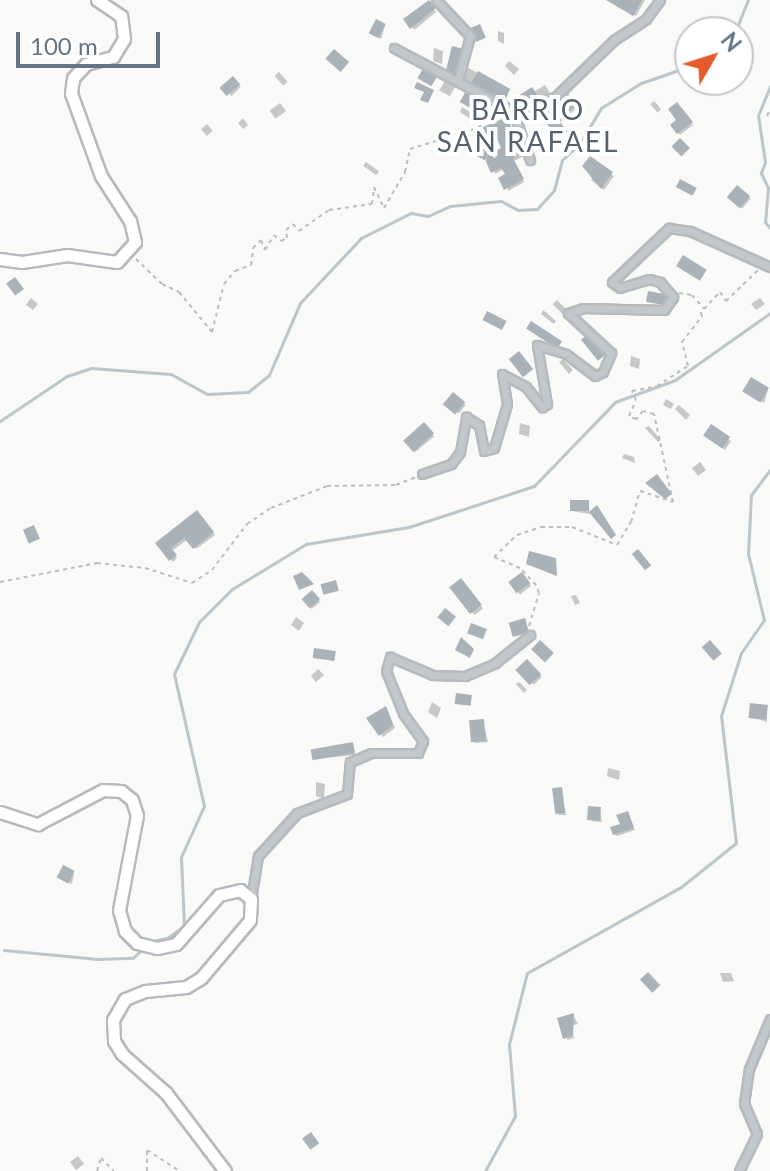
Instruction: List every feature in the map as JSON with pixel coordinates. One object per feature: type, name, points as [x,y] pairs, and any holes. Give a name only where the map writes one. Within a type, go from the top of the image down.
[{"type":"main road","points":[[0,259],[22,262],[67,255],[117,262],[130,252],[134,230],[101,176],[71,93],[73,78],[86,64],[113,57],[124,39],[121,16],[97,0]]},
{"type":"main road","points":[[0,812],[38,824],[103,790],[121,791],[132,800],[137,815],[119,910],[125,931],[137,943],[157,948],[176,944],[219,895],[240,890],[251,899],[250,920],[201,978],[186,987],[125,999],[113,1020],[114,1041],[122,1054],[166,1093],[225,1171]]},
{"type":"street","points":[[436,0],[470,36],[458,80]]},
{"type":"street","points":[[513,111],[555,97],[614,40],[646,19],[660,0]]},
{"type":"street","points":[[394,48],[513,111],[530,160]]},
{"type":"street","points":[[422,474],[451,464],[460,452],[466,417],[479,425],[484,451],[494,448],[507,404],[502,374],[526,387],[542,407],[547,404],[537,345],[566,354],[595,376],[603,372],[611,353],[571,320],[571,310],[664,310],[672,291],[649,279],[620,288],[612,282],[669,228],[690,231],[767,265]]},
{"type":"street","points":[[251,899],[258,856],[297,813],[347,794],[350,762],[382,751],[418,753],[423,741],[403,713],[389,680],[385,663],[390,657],[433,675],[465,676],[495,663],[530,635]]},
{"type":"street","points":[[739,1171],[757,1134],[744,1104],[749,1069],[770,1019]]},
{"type":"path","points":[[130,252],[144,270],[179,292],[212,332],[224,284],[235,271],[251,265],[253,248],[261,240],[265,250],[274,235],[281,241],[287,238],[286,230],[293,224],[299,231],[329,210],[372,204],[374,187],[384,208],[405,172],[410,149],[478,128],[503,106]]},
{"type":"path","points":[[767,116],[770,109]]},
{"type":"path","points":[[700,310],[720,292],[726,301],[767,265]]},
{"type":"path","points":[[530,635],[529,615],[539,593],[536,585],[520,568],[494,557],[517,535],[541,527],[572,527],[617,545],[631,522],[640,491],[673,502],[654,414],[643,411],[636,419],[629,416],[636,400],[632,391],[657,386],[688,366],[684,333],[702,316],[692,295],[672,291]]},
{"type":"path","points":[[0,582],[97,563],[145,568],[192,583],[212,570],[247,524],[271,508],[327,486],[396,485],[422,474]]},
{"type":"path","points":[[147,1171],[147,1150],[179,1171]]},
{"type":"path","points":[[97,1171],[101,1158],[114,1171]]},
{"type":"building","points":[[429,0],[436,8],[410,29],[403,19]]},
{"type":"building","points":[[606,0],[642,0],[633,16]]},
{"type":"building","points":[[376,19],[386,24],[379,38],[369,33]]},
{"type":"building","points":[[480,24],[486,38],[476,42],[470,28]]},
{"type":"building","points":[[452,46],[464,49],[457,75],[445,72]]},
{"type":"building","points":[[334,49],[349,62],[341,72],[325,59]]},
{"type":"building","points":[[424,67],[438,75],[431,86],[418,78]]},
{"type":"building","points":[[478,71],[510,89],[503,102],[471,84]]},
{"type":"building","points":[[233,76],[240,84],[227,96],[219,88]]},
{"type":"building","points":[[417,82],[434,90],[428,103],[420,100],[424,92],[414,88]]},
{"type":"building","points":[[532,87],[541,101],[527,111],[518,96]]},
{"type":"building","points":[[467,89],[478,95],[471,108],[460,102]]},
{"type":"building","points":[[564,89],[577,104],[558,120],[571,135],[562,142],[537,112]]},
{"type":"building","points":[[677,102],[693,122],[677,134],[670,125],[676,120],[668,109]]},
{"type":"building","points":[[507,117],[517,140],[505,145],[517,141],[523,153],[513,158],[524,179],[504,190],[498,178],[505,174],[501,168],[491,173],[486,162],[487,155],[501,148],[495,134],[487,137],[483,127]]},
{"type":"building","points":[[680,138],[690,148],[681,156],[672,146]]},
{"type":"building","points":[[469,140],[489,151],[484,160],[464,149]]},
{"type":"building","points":[[590,156],[613,172],[601,189],[582,166]]},
{"type":"building","points":[[680,179],[697,188],[693,196],[676,187]]},
{"type":"building","points":[[737,185],[750,196],[740,208],[727,197]]},
{"type":"building","points":[[683,255],[707,270],[700,281],[676,266]]},
{"type":"building","points":[[15,277],[24,289],[15,296],[6,284]]},
{"type":"building","points":[[648,291],[669,295],[667,306],[646,302]]},
{"type":"building","points":[[487,311],[507,321],[502,330],[482,320]]},
{"type":"building","points":[[531,321],[562,341],[557,349],[526,329]]},
{"type":"building","points":[[588,334],[605,355],[598,361],[581,340]]},
{"type":"building","points":[[519,351],[533,369],[523,377],[509,359]]},
{"type":"building","points":[[751,377],[769,388],[760,402],[742,392]]},
{"type":"building","points":[[453,392],[465,402],[455,415],[443,404]]},
{"type":"building","points":[[424,422],[434,433],[413,452],[403,441]]},
{"type":"building","points":[[711,424],[730,437],[722,448],[703,436]]},
{"type":"building","points":[[657,474],[672,494],[665,499],[645,483]]},
{"type":"building","points":[[570,500],[589,500],[589,511],[570,511]]},
{"type":"building","points":[[597,505],[616,535],[611,539],[589,512]]},
{"type":"building","points":[[197,510],[214,532],[193,549],[184,538],[171,548],[177,555],[169,561],[155,543]]},
{"type":"building","points":[[34,525],[40,539],[29,543],[23,530]]},
{"type":"building","points":[[638,549],[651,565],[645,570],[632,554]]},
{"type":"building","points":[[529,551],[556,558],[557,576],[526,564]]},
{"type":"building","points":[[302,572],[314,584],[299,590],[293,576]]},
{"type":"building","points":[[522,572],[530,583],[516,593],[508,582]]},
{"type":"building","points":[[461,578],[482,605],[470,614],[449,587]]},
{"type":"building","points":[[336,580],[339,591],[323,595],[321,584]]},
{"type":"building","points":[[312,590],[320,599],[310,608],[302,599]]},
{"type":"building","points":[[445,608],[456,617],[448,626],[437,617]]},
{"type":"building","points":[[525,618],[529,632],[513,637],[509,623]]},
{"type":"building","points":[[471,623],[487,629],[483,639],[467,633]]},
{"type":"building","points":[[461,637],[474,649],[470,658],[455,650]]},
{"type":"building","points":[[540,640],[554,653],[545,662],[531,650]]},
{"type":"building","points":[[710,640],[722,654],[714,661],[702,647]]},
{"type":"building","points":[[314,648],[336,651],[334,661],[313,658]]},
{"type":"building","points":[[527,659],[541,674],[530,685],[515,670]]},
{"type":"building","points":[[456,693],[472,695],[471,706],[455,704]]},
{"type":"building","points":[[750,703],[768,705],[766,720],[748,718]]},
{"type":"building","points":[[386,706],[393,725],[379,736],[366,718]]},
{"type":"building","points":[[484,719],[486,741],[471,742],[469,720]]},
{"type":"building","points":[[353,742],[355,753],[313,760],[311,749]]},
{"type":"building","points":[[562,787],[565,813],[555,814],[552,788]]},
{"type":"building","points":[[588,806],[601,807],[600,821],[587,820]]},
{"type":"building","points":[[628,811],[634,828],[613,835],[610,827],[620,824],[616,815]]},
{"type":"building","points":[[63,865],[75,871],[68,883],[57,877]]},
{"type":"building","points":[[648,972],[660,985],[652,993],[640,980]]},
{"type":"building","points":[[574,1013],[573,1036],[563,1039],[557,1018]]},
{"type":"building","points":[[311,1132],[319,1143],[310,1150],[302,1138]]},
{"type":"waterway","points":[[742,16],[748,0]]},
{"type":"waterway","points":[[0,421],[67,376],[91,368],[171,374],[207,394],[248,392],[269,375],[300,303],[361,238],[411,213],[428,216],[450,206],[501,201],[518,210],[537,209],[554,190],[562,160],[580,143],[601,108],[641,83],[674,72]]},
{"type":"waterway","points":[[770,86],[758,115],[765,162],[761,173],[768,188],[765,222],[770,228]]},
{"type":"waterway","points":[[148,942],[167,938],[184,926],[181,857],[204,806],[174,674],[199,622],[232,589],[306,544],[409,527],[534,486],[615,402],[675,380],[770,313]]},
{"type":"waterway","points":[[485,1171],[515,1116],[509,1044],[527,973],[681,887],[736,843],[721,716],[741,653],[764,620],[748,554],[751,495],[770,470]]},
{"type":"waterway","points":[[4,950],[98,959],[133,958],[140,951]]},
{"type":"district","name":"BARRIO SAN RAFAEL","points":[[528,125]]}]
